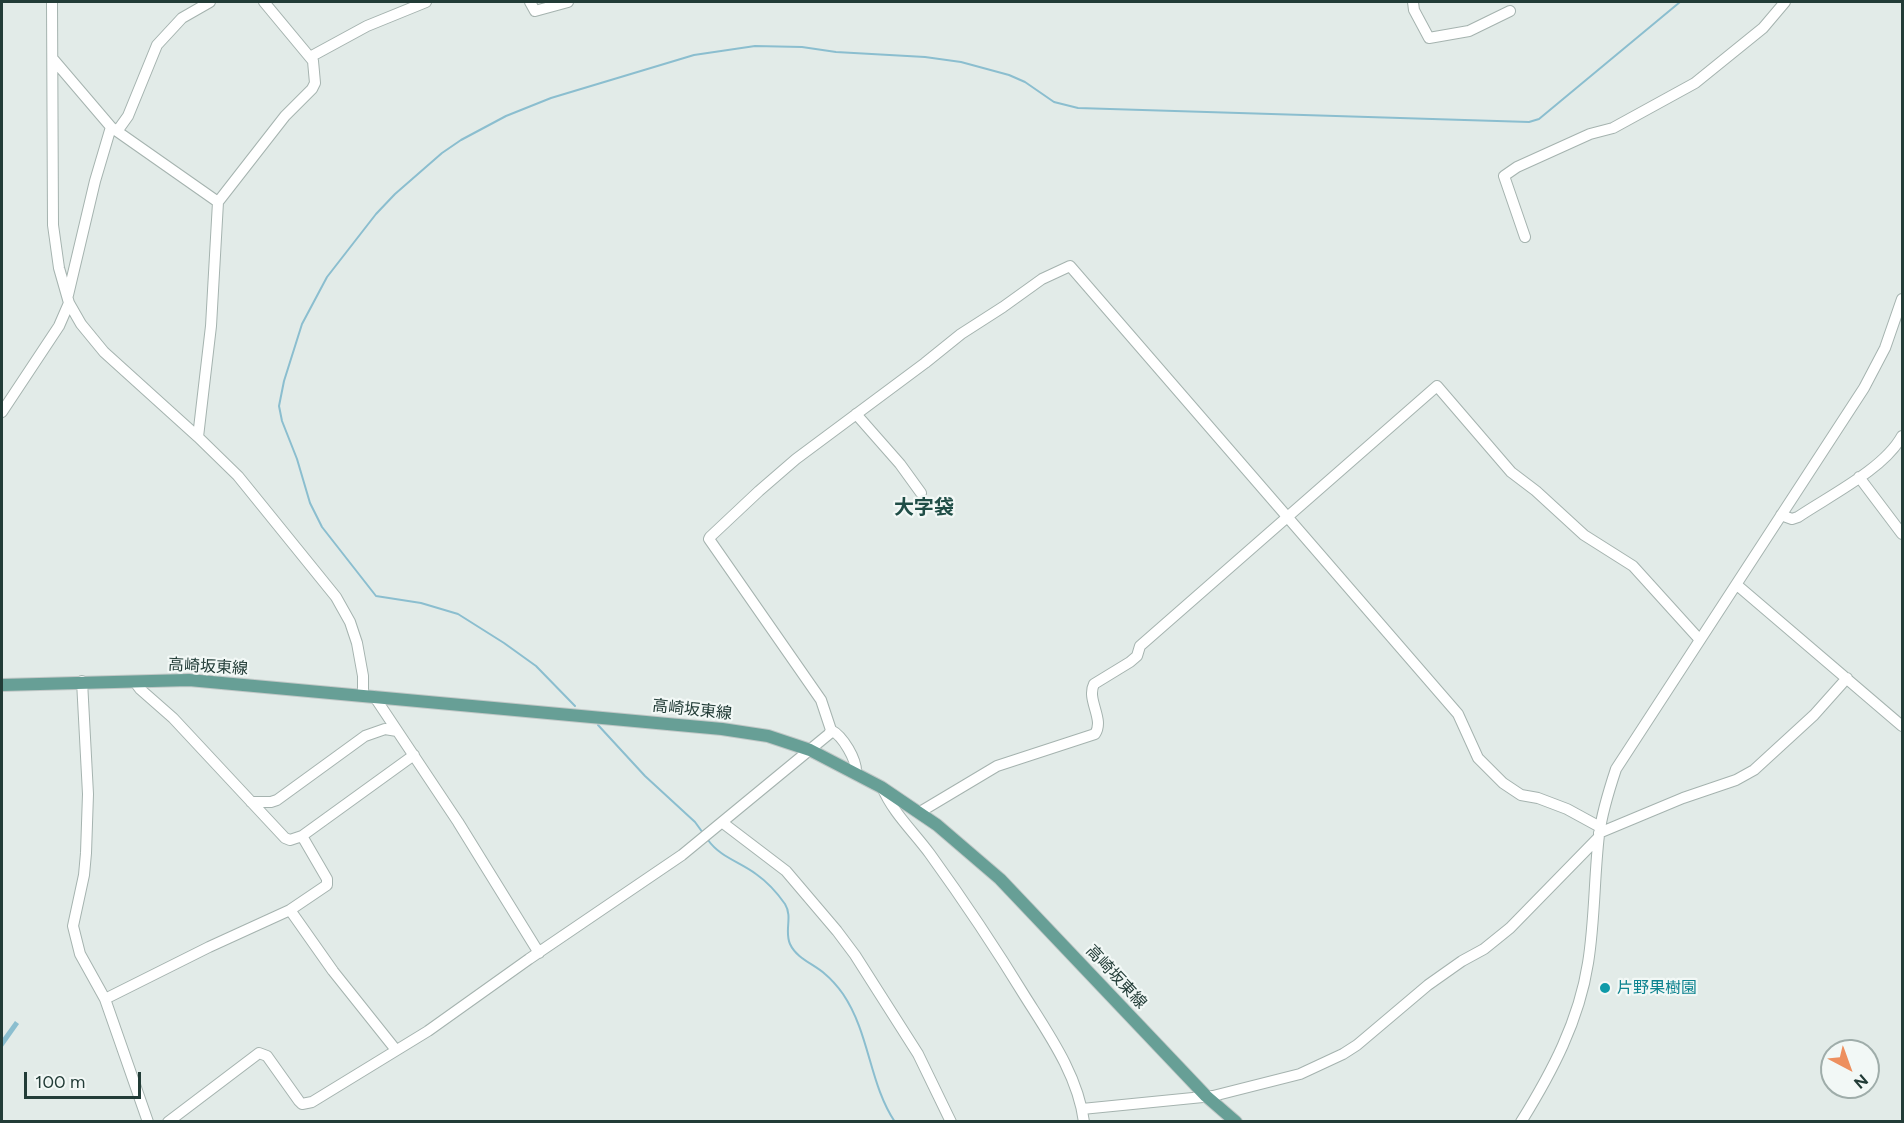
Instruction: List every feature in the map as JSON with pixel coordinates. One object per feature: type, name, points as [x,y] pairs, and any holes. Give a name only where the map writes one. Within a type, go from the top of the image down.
[{"type":"main road","name":"高崎坂東線","points":[[4,682],[189,680],[730,730],[768,736],[810,750],[881,787],[953,837],[1000,879],[1206,1096],[1236,1122]]},
{"type":"street","points":[[52,2],[53,225],[59,268],[68,300],[81,324],[104,352],[238,476],[343,607],[357,643],[369,696],[414,755],[538,953]]},
{"type":"street","points":[[2,412],[59,326],[68,300],[95,181],[115,128],[128,116],[157,45],[190,6],[198,10],[210,2]]},
{"type":"street","points":[[198,437],[211,326],[218,202],[315,83],[315,69],[310,57],[264,2]]},
{"type":"street","points":[[310,57],[367,26],[426,2]]},
{"type":"street","points":[[530,2],[535,11],[568,2]]},
{"type":"street","points":[[1413,2],[1421,26],[1429,38],[1469,30],[1510,11]]},
{"type":"street","points":[[1525,237],[1504,176],[1517,167],[1590,134],[1613,128],[1695,83],[1763,28],[1785,2]]},
{"type":"street","points":[[53,59],[115,128],[218,202]]},
{"type":"street","points":[[856,773],[857,766],[837,733],[831,730],[821,700],[709,539],[796,459],[961,334],[1042,279],[1070,266],[1458,714],[1473,749],[1485,766],[1521,795],[1538,798],[1567,809],[1599,833]]},
{"type":"street","points":[[1521,1122],[1544,1087],[1558,1059],[1573,1024],[1582,992],[1594,907],[1599,833],[1605,802],[1616,769],[1864,388],[1885,348],[1902,299]]},
{"type":"street","points":[[920,812],[997,766],[1095,734],[1098,725],[1091,697],[1094,684],[1137,656],[1140,646],[1437,386],[1511,472],[1584,536],[1633,566],[1700,640]]},
{"type":"street","points":[[856,414],[900,464],[921,493]]},
{"type":"street","points":[[1781,514],[1792,519],[1798,517],[1890,454],[1902,436]]},
{"type":"street","points":[[1859,477],[1902,534]]},
{"type":"street","points":[[1737,585],[1902,726]]},
{"type":"street","points":[[1082,1109],[1206,1096],[1300,1074],[1350,1050],[1428,985],[1462,961],[1484,949],[1510,927],[1599,833],[1683,798],[1736,780],[1754,770],[1814,715],[1847,678]]},
{"type":"street","points":[[82,681],[88,794],[84,875],[73,926],[80,954],[105,999],[148,1122]]},
{"type":"street","points":[[134,681],[173,718],[281,836],[290,840],[302,836],[414,755]]},
{"type":"street","points":[[251,802],[263,803],[277,800],[365,736],[385,729],[397,731]]},
{"type":"street","points":[[168,1122],[259,1053],[267,1056],[302,1104],[312,1102],[452,1014],[673,861],[723,823],[831,730]]},
{"type":"street","points":[[881,787],[893,809],[922,843],[960,895],[1054,1043],[1072,1080],[1084,1122]]},
{"type":"street","points":[[723,823],[786,871],[855,955],[918,1054],[951,1122]]},
{"type":"street","points":[[105,999],[209,946],[290,910],[327,885],[328,882],[302,836]]},
{"type":"street","points":[[290,910],[333,971],[396,1050]]},
{"type":"water","points":[[15,1021],[19,1024],[2,1048],[2,1039]]},
{"type":"waterway","points":[[575,706],[536,666],[458,614],[421,603],[376,596],[322,527],[310,503],[297,459],[282,421],[279,406],[284,381],[302,324],[327,277],[376,214],[395,194],[442,153],[461,140],[506,116],[551,98],[694,55],[755,46],[802,47],[961,62],[1009,75],[1025,82],[1054,102],[1078,108],[1529,122],[1539,119],[1680,2]]},
{"type":"waterway","points":[[598,725],[645,776],[695,822],[703,833]]},
{"type":"waterway","points":[[708,840],[724,855],[760,877],[785,904],[790,944],[801,957],[821,970],[834,983],[852,1009],[886,1107],[895,1122]]},
{"type":"place","name":"片野果樹園","points":[[1605,988]]},
{"type":"district","name":"大字袋","points":[[924,508]]}]
